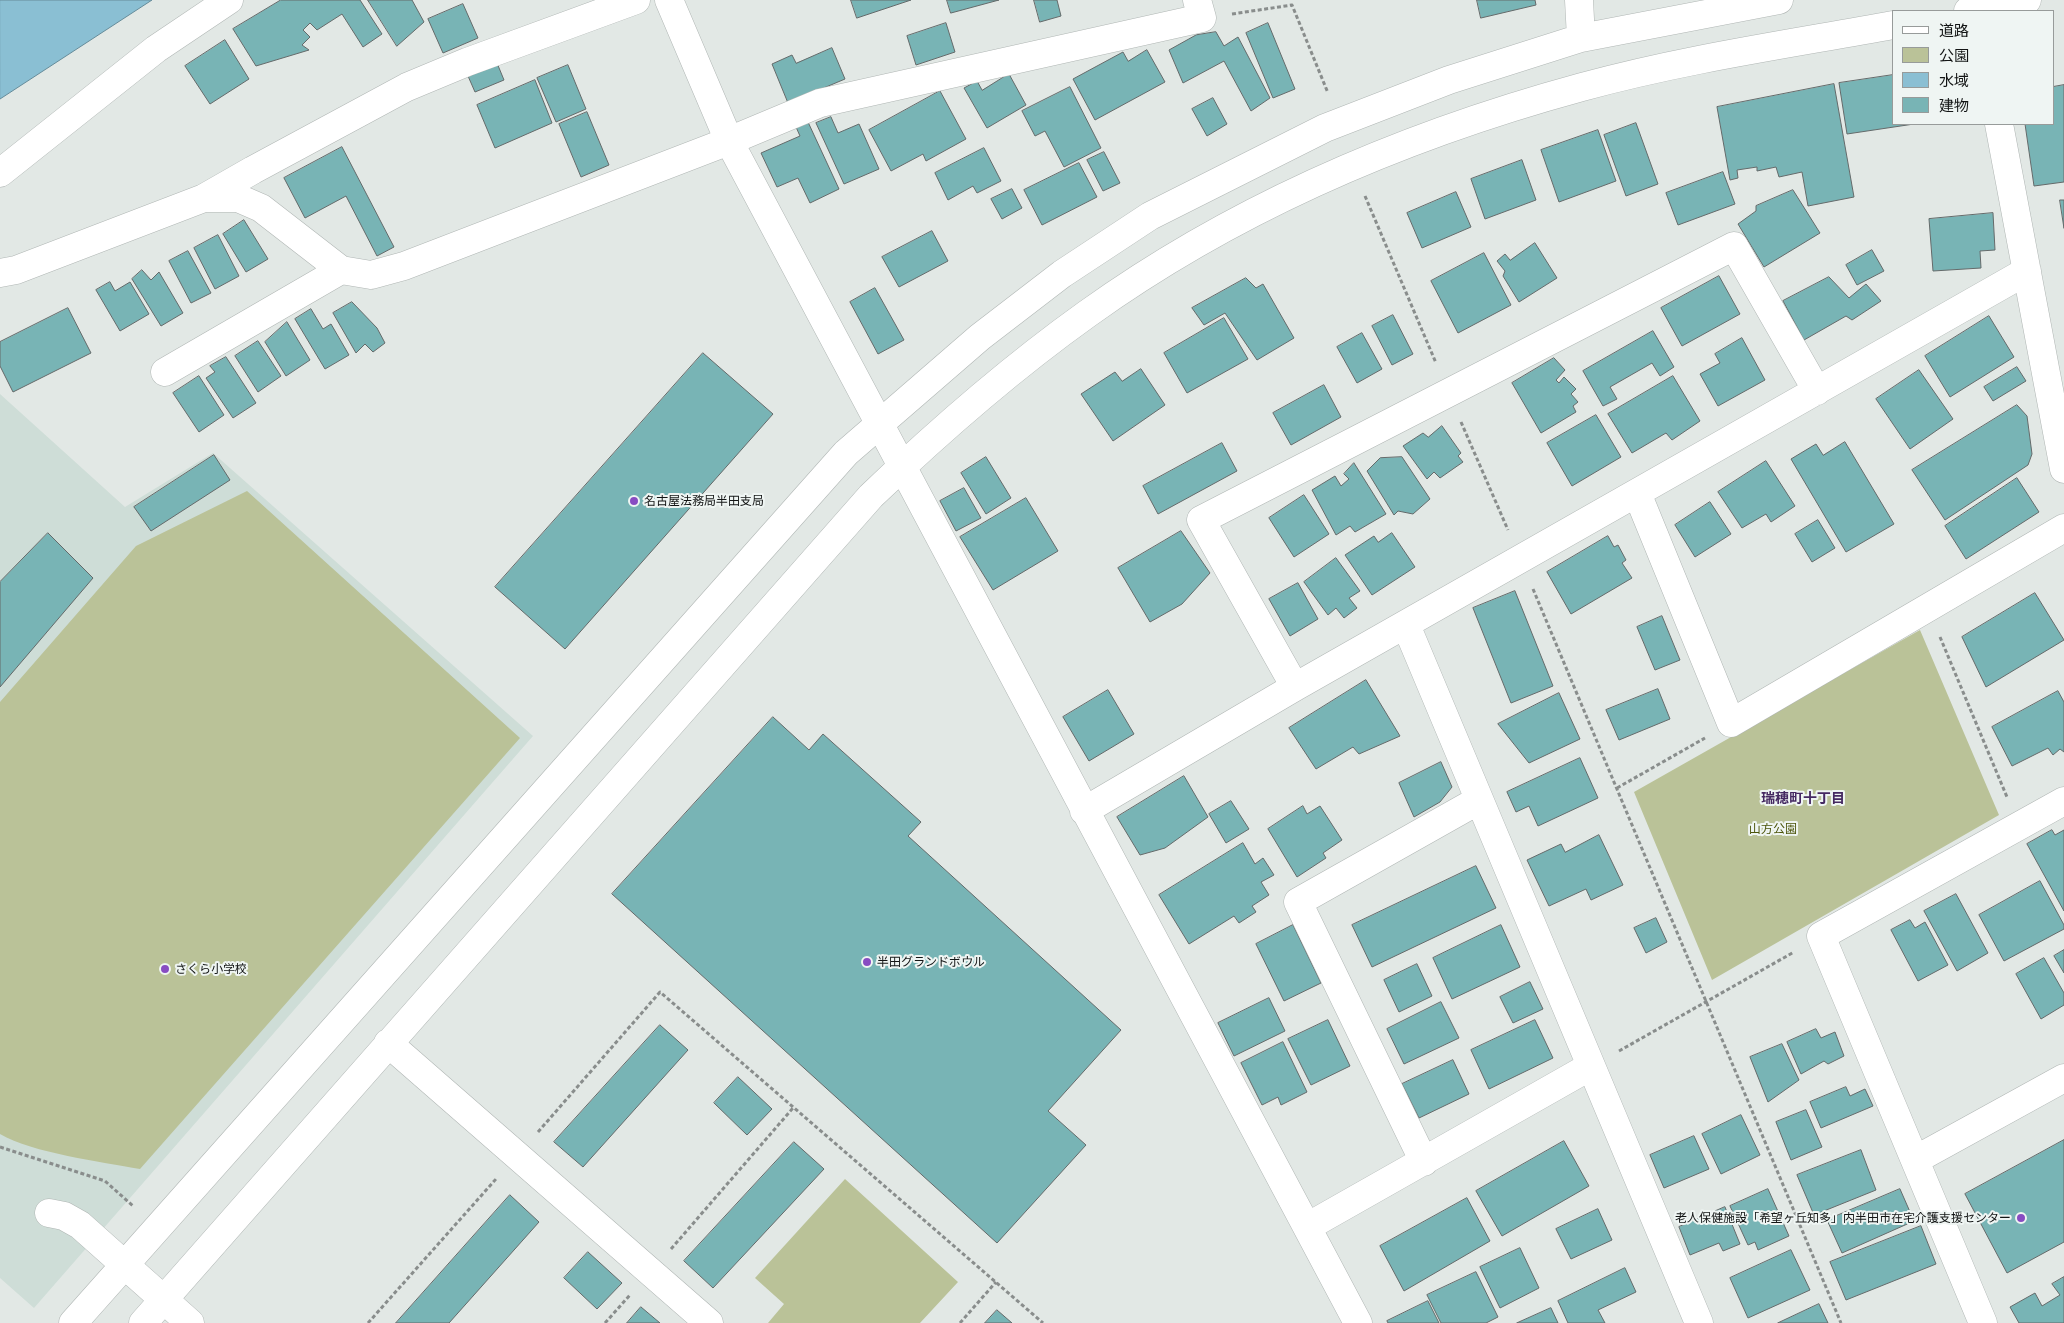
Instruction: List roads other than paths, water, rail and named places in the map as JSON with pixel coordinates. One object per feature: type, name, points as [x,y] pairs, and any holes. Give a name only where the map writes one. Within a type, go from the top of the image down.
[{"type":"street","points":[[0,173],[156,49],[229,0]]},
{"type":"street","points":[[0,273],[16,270],[204,198],[407,87],[467,62],[636,0]]},
{"type":"street","points":[[669,0],[729,141],[1358,1323]]},
{"type":"street","points":[[1579,0],[1580,38]]},
{"type":"street","points":[[73,1323],[846,453],[980,337],[1062,274],[1150,216],[1325,128],[1449,80],[1580,38],[1779,0]]},
{"type":"street","points":[[1980,10],[2027,0]]},
{"type":"street","points":[[204,198],[238,198],[261,208],[341,270],[371,275],[404,266],[729,141],[820,103],[1199,9]]},
{"type":"street","points":[[143,1323],[870,496],[1006,375],[1088,313],[1186,251],[1261,208],[1350,165],[1466,122],[1583,87],[1690,62],[1892,25]]},
{"type":"street","points":[[2000,125],[2064,469]]},
{"type":"street","points":[[1295,687],[1201,520],[1734,246],[1817,391]]},
{"type":"street","points":[[165,372],[341,270]]},
{"type":"street","points":[[1084,811],[1520,558],[2027,271]]},
{"type":"street","points":[[1637,493],[1731,723],[2064,528]]},
{"type":"street","points":[[1406,625],[1699,1323]]},
{"type":"street","points":[[1424,1162],[1298,902],[1479,800]]},
{"type":"street","points":[[1983,1323],[1821,936],[2064,801]]},
{"type":"street","points":[[388,1043],[709,1323]]},
{"type":"street","points":[[1307,1227],[1591,1066]]},
{"type":"street","points":[[1915,1160],[2064,1078]]},
{"type":"street","points":[[49,1213],[64,1216],[80,1225],[190,1323]]},
{"type":"water","points":[[0,0],[152,0],[0,99]]},
{"type":"place","name":"名古屋法務局半田支局","points":[[634,501]]},
{"type":"place","name":"半田グランドボウル","points":[[867,962]]},
{"type":"place","name":"さくら小学校","points":[[165,969]]},
{"type":"place","name":"老人保健施設「希望ヶ丘知多」内半田市在宅介護支援センター","points":[[2021,1218]]},
{"type":"district","name":"瑞穂町十丁目","points":[[1803,798]]},
{"type":"park label","name":"山方公園","points":[[1773,829]]}]
